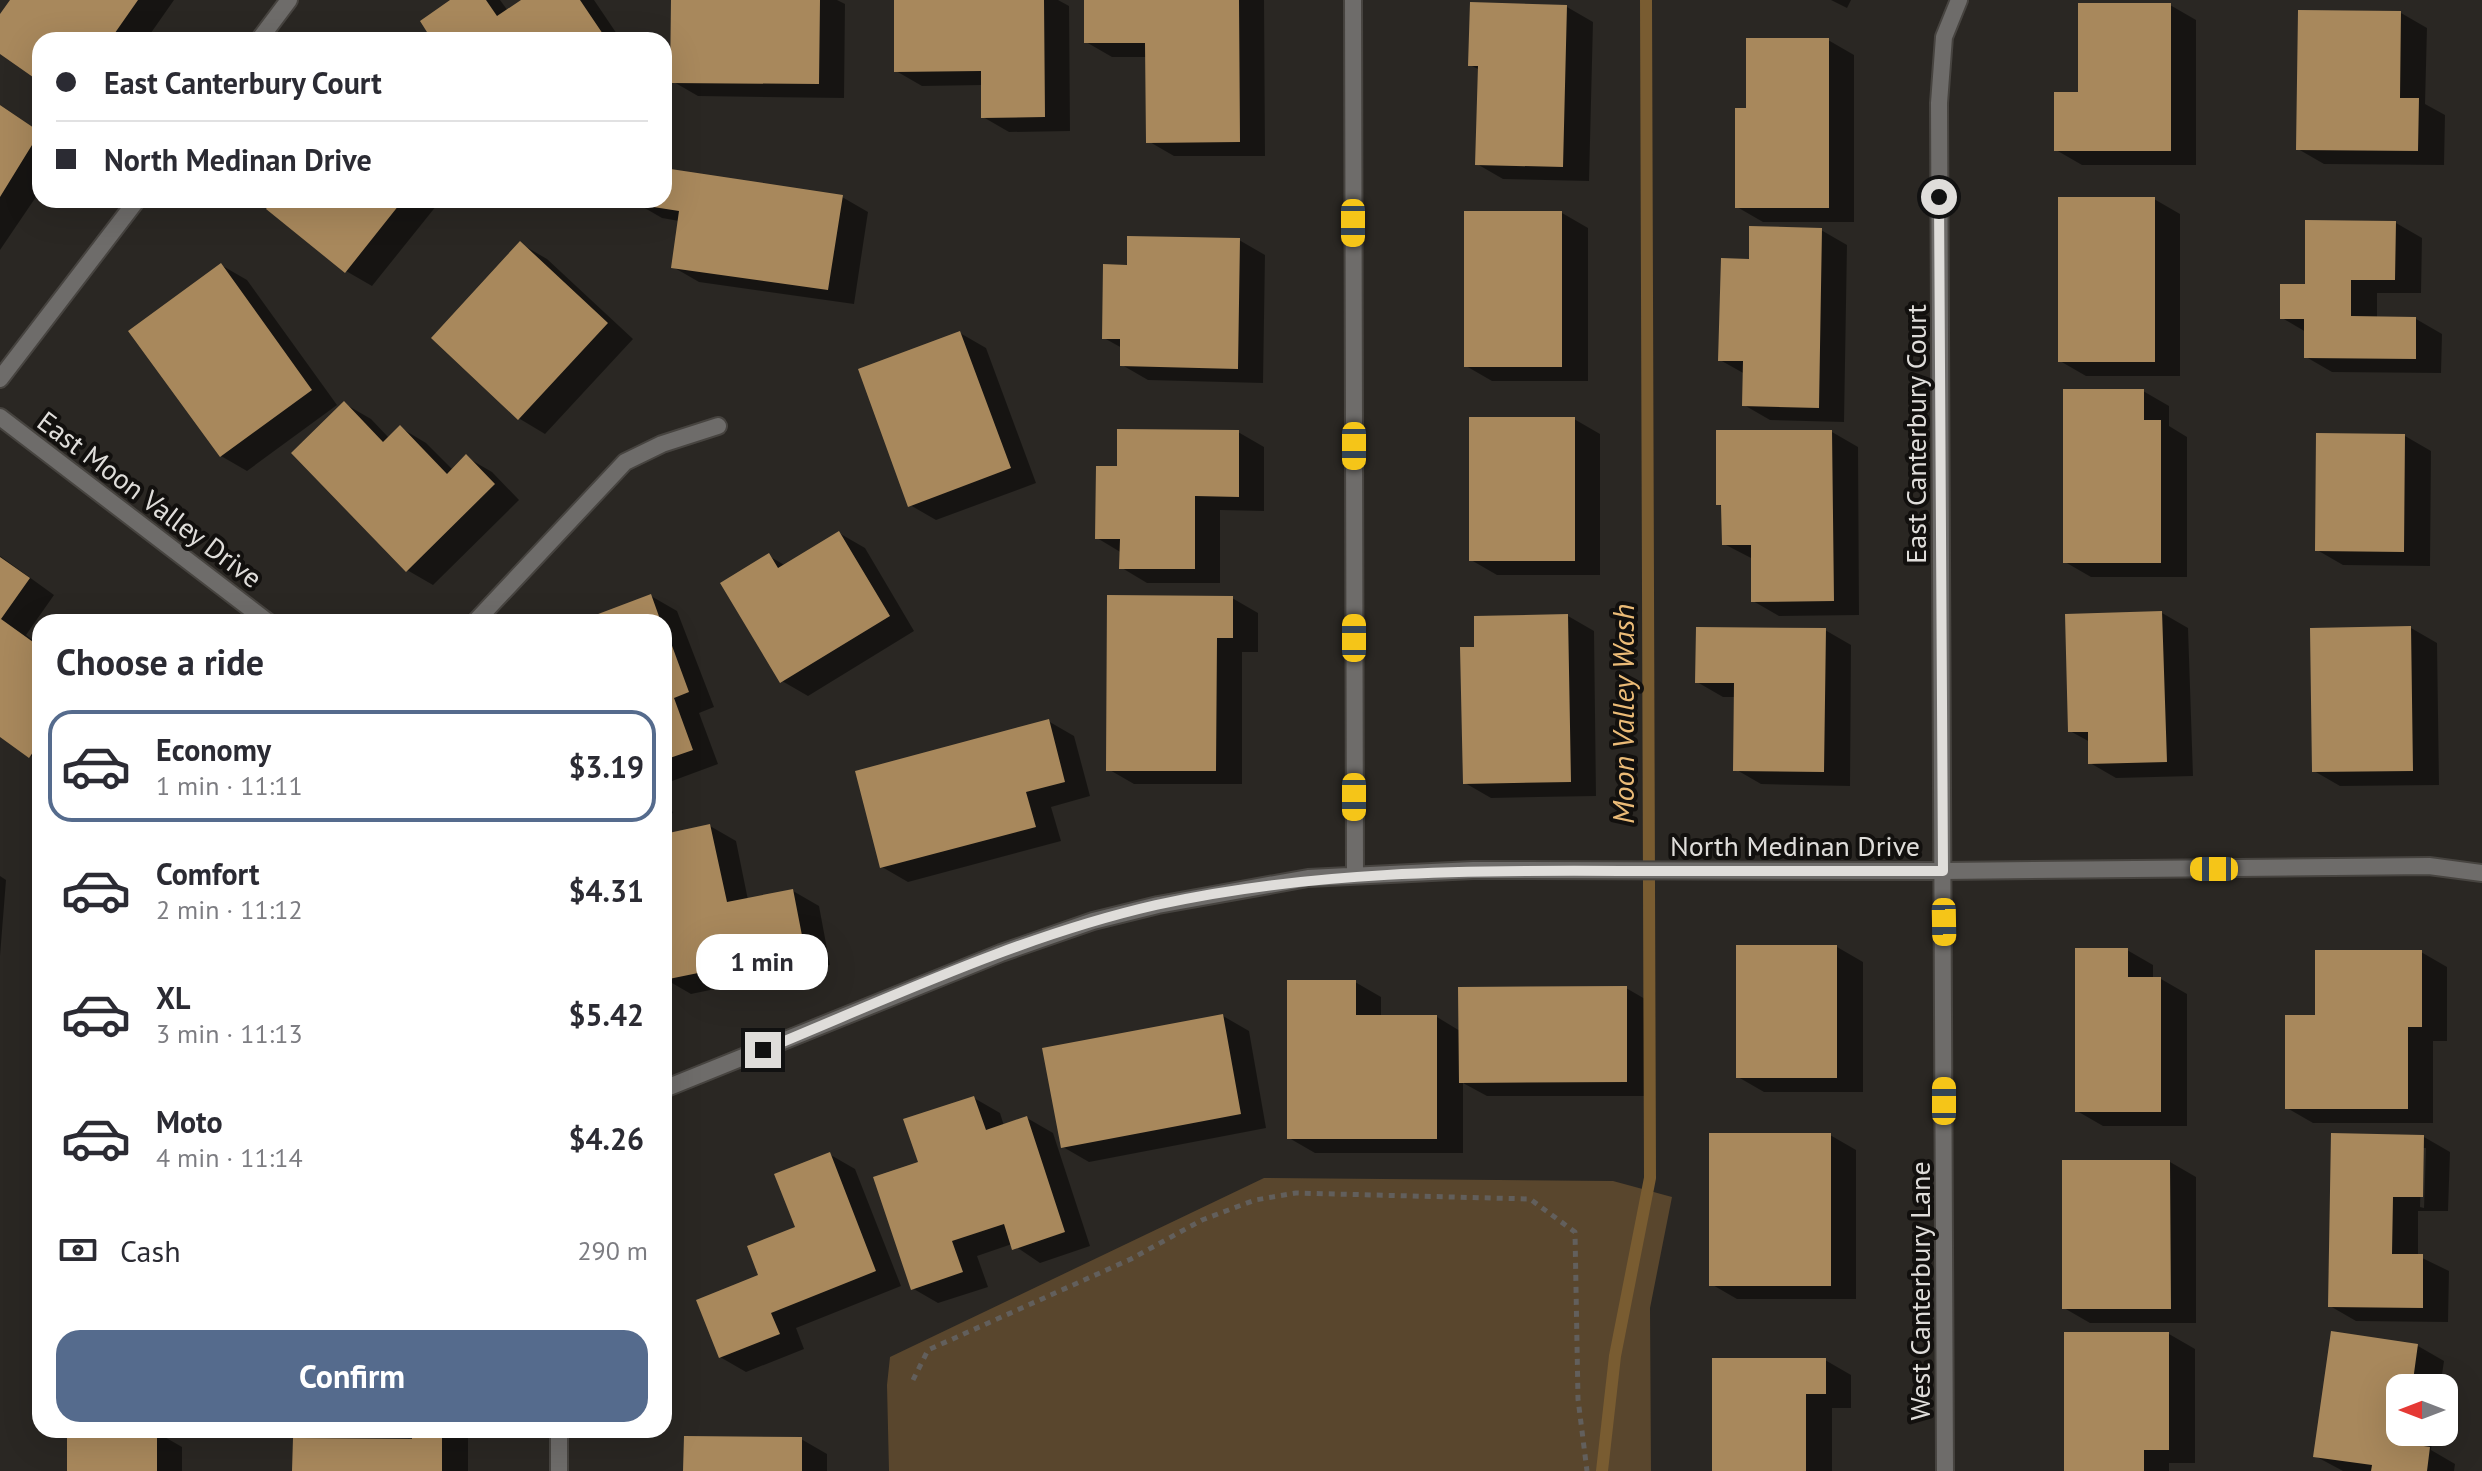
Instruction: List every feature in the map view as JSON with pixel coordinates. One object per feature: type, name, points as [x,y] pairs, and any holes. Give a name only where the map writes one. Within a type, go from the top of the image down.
[{"type":"street","points":[[265,32],[289,0]]},
{"type":"street","points":[[1353,0],[1355,875]]},
{"type":"street","name":"East Canterbury Court","points":[[1943,871],[1939,103],[1944,37],[1959,0]]},
{"type":"street","points":[[0,379],[131,208]]},
{"type":"street","name":"East Moon Valley Drive","points":[[0,417],[258,614]]},
{"type":"street","points":[[482,614],[625,462],[662,444],[718,426]]},
{"type":"street","name":"North Medinan Drive","points":[[672,1086],[1001,953],[1093,921],[1229,891],[1355,875],[1473,870],[1943,871],[2429,866],[2482,873]]},
{"type":"street","name":"West Canterbury Lane","points":[[1943,871],[1945,1471]]},
{"type":"street","points":[[559,1438],[559,1471]]},
{"type":"path","points":[[913,1380],[928,1350],[1064,1291],[1202,1220],[1255,1200],[1296,1193],[1530,1199],[1575,1232],[1578,1399],[1587,1471]]},
{"type":"shaded area","points":[[1264,1178],[1613,1181],[1672,1197],[1650,1308],[1651,1471],[889,1471],[887,1385],[890,1357]]},
{"type":"building","points":[[10,0],[138,0],[116,32],[32,32],[32,76],[0,54],[0,14]]},
{"type":"building","points":[[450,0],[486,0],[497,16],[521,0],[580,0],[602,32],[427,32],[420,21]]},
{"type":"building","points":[[671,0],[820,0],[819,84],[672,83]]},
{"type":"building","points":[[894,0],[1044,0],[1045,117],[981,118],[981,71],[894,72]]},
{"type":"building","points":[[1084,0],[1239,0],[1240,142],[1146,143],[1145,43],[1084,43]]},
{"type":"building","points":[[1470,2],[1567,5],[1563,167],[1475,165],[1478,66],[1468,66]]},
{"type":"building","points":[[2078,3],[2171,3],[2171,151],[2054,151],[2054,92],[2078,92]]},
{"type":"building","points":[[2298,10],[2401,11],[2400,98],[2419,98],[2418,151],[2296,150]]},
{"type":"building","points":[[1746,38],[1829,38],[1829,208],[1735,208],[1735,108],[1746,108]]},
{"type":"building","points":[[0,105],[32,127],[32,145],[0,197]]},
{"type":"building","points":[[672,169],[843,195],[828,290],[671,268],[679,211],[660,208],[672,208]]},
{"type":"building","points":[[2058,197],[2155,197],[2155,362],[2058,362]]},
{"type":"building","points":[[267,208],[397,208],[345,273]]},
{"type":"building","points":[[1464,211],[1562,211],[1562,367],[1464,367]]},
{"type":"building","points":[[2305,220],[2396,221],[2395,280],[2351,280],[2351,316],[2416,317],[2416,359],[2304,358],[2304,319],[2280,319],[2280,284],[2305,284]]},
{"type":"building","points":[[1749,226],[1822,228],[1819,408],[1742,406],[1743,361],[1718,361],[1721,258],[1749,259]]},
{"type":"building","points":[[1127,236],[1240,238],[1238,369],[1120,366],[1120,339],[1102,339],[1103,264],[1127,265]]},
{"type":"building","points":[[520,241],[608,323],[518,420],[431,338]]},
{"type":"building","points":[[221,263],[312,390],[220,457],[128,331]]},
{"type":"building","points":[[960,331],[1011,468],[908,507],[858,369]]},
{"type":"building","points":[[2063,389],[2144,389],[2144,420],[2161,420],[2161,563],[2063,563]]},
{"type":"building","points":[[344,401],[383,442],[400,425],[447,474],[466,454],[495,484],[406,572],[291,453]]},
{"type":"building","points":[[1469,417],[1575,417],[1575,561],[1469,561]]},
{"type":"building","points":[[1117,429],[1239,430],[1239,497],[1195,496],[1195,569],[1119,569],[1120,539],[1095,539],[1096,466],[1117,466]]},
{"type":"building","points":[[1716,430],[1832,430],[1834,601],[1751,602],[1751,545],[1722,545],[1721,505],[1716,505]]},
{"type":"building","points":[[2316,433],[2405,434],[2404,552],[2315,551]]},
{"type":"building","points":[[839,531],[890,616],[780,683],[720,583],[769,553],[778,568]]},
{"type":"building","points":[[0,557],[30,578],[1,619],[32,641],[32,754],[29,758],[0,737]]},
{"type":"building","points":[[651,594],[658,614],[598,614]]},
{"type":"building","points":[[1107,595],[1233,596],[1233,638],[1217,638],[1216,771],[1106,771]]},
{"type":"building","points":[[2162,611],[2167,762],[2088,764],[2088,732],[2068,732],[2065,614]]},
{"type":"building","points":[[1568,614],[1571,782],[1463,784],[1460,647],[1474,647],[1474,616]]},
{"type":"building","points":[[2411,626],[2413,771],[2312,772],[2310,628]]},
{"type":"building","points":[[1696,627],[1826,628],[1824,772],[1733,771],[1734,683],[1695,683]]},
{"type":"building","points":[[672,646],[689,692],[674,698],[693,750],[672,757]]},
{"type":"building","points":[[1049,719],[1065,782],[1026,792],[1036,827],[880,868],[855,771]]},
{"type":"building","points":[[710,824],[727,902],[793,889],[805,951],[672,978],[672,832]]},
{"type":"building","points":[[1736,945],[1837,945],[1837,1078],[1736,1078]]},
{"type":"building","points":[[2075,948],[2128,948],[2128,977],[2161,977],[2161,1112],[2075,1112]]},
{"type":"building","points":[[2315,950],[2422,950],[2422,1027],[2408,1027],[2408,1109],[2285,1109],[2285,1015],[2315,1015]]},
{"type":"building","points":[[1287,980],[1356,980],[1356,1015],[1437,1015],[1437,1139],[1287,1139]]},
{"type":"building","points":[[1627,986],[1627,1082],[1459,1083],[1458,987]]},
{"type":"building","points":[[1223,1014],[1241,1114],[1061,1148],[1042,1048]]},
{"type":"building","points":[[974,1096],[986,1130],[1027,1116],[1065,1232],[1012,1250],[1004,1224],[952,1241],[963,1272],[911,1290],[873,1177],[918,1162],[903,1119]]},
{"type":"building","points":[[1709,1133],[1831,1133],[1831,1286],[1709,1286]]},
{"type":"building","points":[[2331,1133],[2424,1135],[2423,1197],[2393,1197],[2392,1254],[2423,1254],[2423,1308],[2328,1307]]},
{"type":"building","points":[[830,1152],[876,1271],[771,1313],[780,1334],[719,1358],[696,1300],[758,1275],[747,1246],[795,1227],[774,1174]]},
{"type":"building","points":[[2062,1160],[2170,1160],[2171,1309],[2062,1309]]},
{"type":"building","points":[[2331,1331],[2418,1344],[2414,1374],[2386,1374],[2386,1446],[2430,1447],[2427,1471],[2371,1471],[2372,1465],[2313,1457]]},
{"type":"building","points":[[2064,1332],[2169,1332],[2169,1450],[2144,1450],[2144,1471],[2064,1471]]},
{"type":"building","points":[[1712,1358],[1826,1358],[1826,1394],[1806,1394],[1806,1471],[1712,1471]]},
{"type":"building","points":[[684,1436],[802,1437],[802,1471],[683,1471]]},
{"type":"building","points":[[67,1438],[157,1438],[157,1471],[67,1471]]},
{"type":"building","points":[[293,1438],[442,1438],[442,1471],[292,1471]]},
{"type":"waterway","name":"Moon Valley Wash","points":[[1602,1471],[1615,1356],[1650,1178],[1646,0]]},
{"type":"route","points":[[763,1050],[1001,953],[1093,921],[1158,905],[1308,878],[1473,870],[1943,871],[1939,197]]}]
